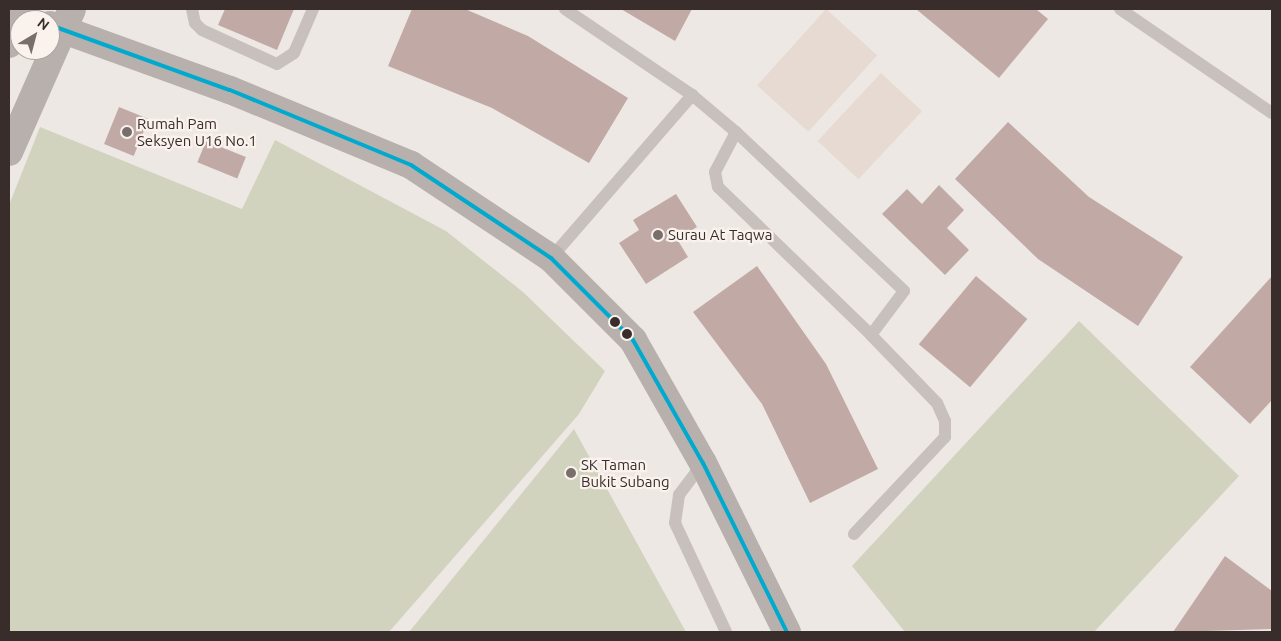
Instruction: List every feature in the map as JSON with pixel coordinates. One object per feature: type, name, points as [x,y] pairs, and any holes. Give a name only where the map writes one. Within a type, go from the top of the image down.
[{"type":"street","points":[[60,24],[230,90],[411,165],[551,258],[633,340],[703,463],[787,632]]},
{"type":"street","points":[[9,152],[30,60]]},
{"type":"lane","points":[[192,9],[195,23],[202,30],[278,64],[294,53],[313,9]]},
{"type":"lane","points":[[565,9],[692,95],[736,132],[904,291],[871,335]]},
{"type":"lane","points":[[1120,9],[1272,112]]},
{"type":"lane","points":[[551,258],[692,95]]},
{"type":"lane","points":[[736,132],[715,172],[718,187],[871,335],[937,403],[945,420],[945,437],[854,534]]},
{"type":"lane","points":[[703,463],[680,495],[675,523],[726,632]]},
{"type":"green space","points":[[40,127],[242,209],[275,140],[446,231],[523,292],[605,371],[579,414],[389,632],[9,632],[9,205]]},
{"type":"green space","points":[[1079,321],[1239,476],[1094,632],[905,632],[852,566]]},
{"type":"green space","name":"SK Taman Bukit Subang","points":[[574,429],[686,632],[409,632]]},
{"type":"shaded area","points":[[826,9],[877,55],[808,132],[757,86]]},
{"type":"shaded area","points":[[881,73],[922,111],[859,179],[818,141]]},
{"type":"building","points":[[225,9],[294,9],[277,50],[218,25]]},
{"type":"building","points":[[412,9],[465,9],[528,36],[628,98],[589,163],[492,108],[388,66]]},
{"type":"building","points":[[621,9],[692,9],[675,41]]},
{"type":"building","points":[[916,9],[1036,9],[1048,19],[999,78]]},
{"type":"building","name":"Rumah Pam Seksyen U16 No.1","points":[[119,107],[149,119],[134,156],[104,144]]},
{"type":"building","points":[[1008,122],[1089,197],[1183,257],[1138,326],[1038,259],[955,179]]},
{"type":"building","points":[[206,141],[246,157],[237,178],[197,162]]},
{"type":"building","points":[[939,185],[964,210],[947,228],[969,250],[945,275],[882,214],[907,189],[922,204]]},
{"type":"building","name":"Surau At Taqwa","points":[[676,194],[697,227],[677,239],[688,257],[646,284],[619,243],[639,230],[633,220]]},
{"type":"building","points":[[757,266],[826,364],[878,469],[810,503],[762,404],[693,312]]},
{"type":"building","points":[[976,276],[1027,319],[970,387],[919,344]]},
{"type":"building","points":[[1272,276],[1272,400],[1250,424],[1190,367]]},
{"type":"building","points":[[1225,556],[1272,591],[1272,629],[1173,632]]},
{"type":"transit line","points":[[60,29],[230,90],[411,165],[551,258],[633,340],[703,463],[787,632]]},
{"type":"place","name":"Rumah Pam Seksyen U16 No.1","points":[[127,132]]},
{"type":"place","name":"Surau At Taqwa","points":[[658,235]]},
{"type":"place","name":"SK Taman Bukit Subang","points":[[571,473]]}]
